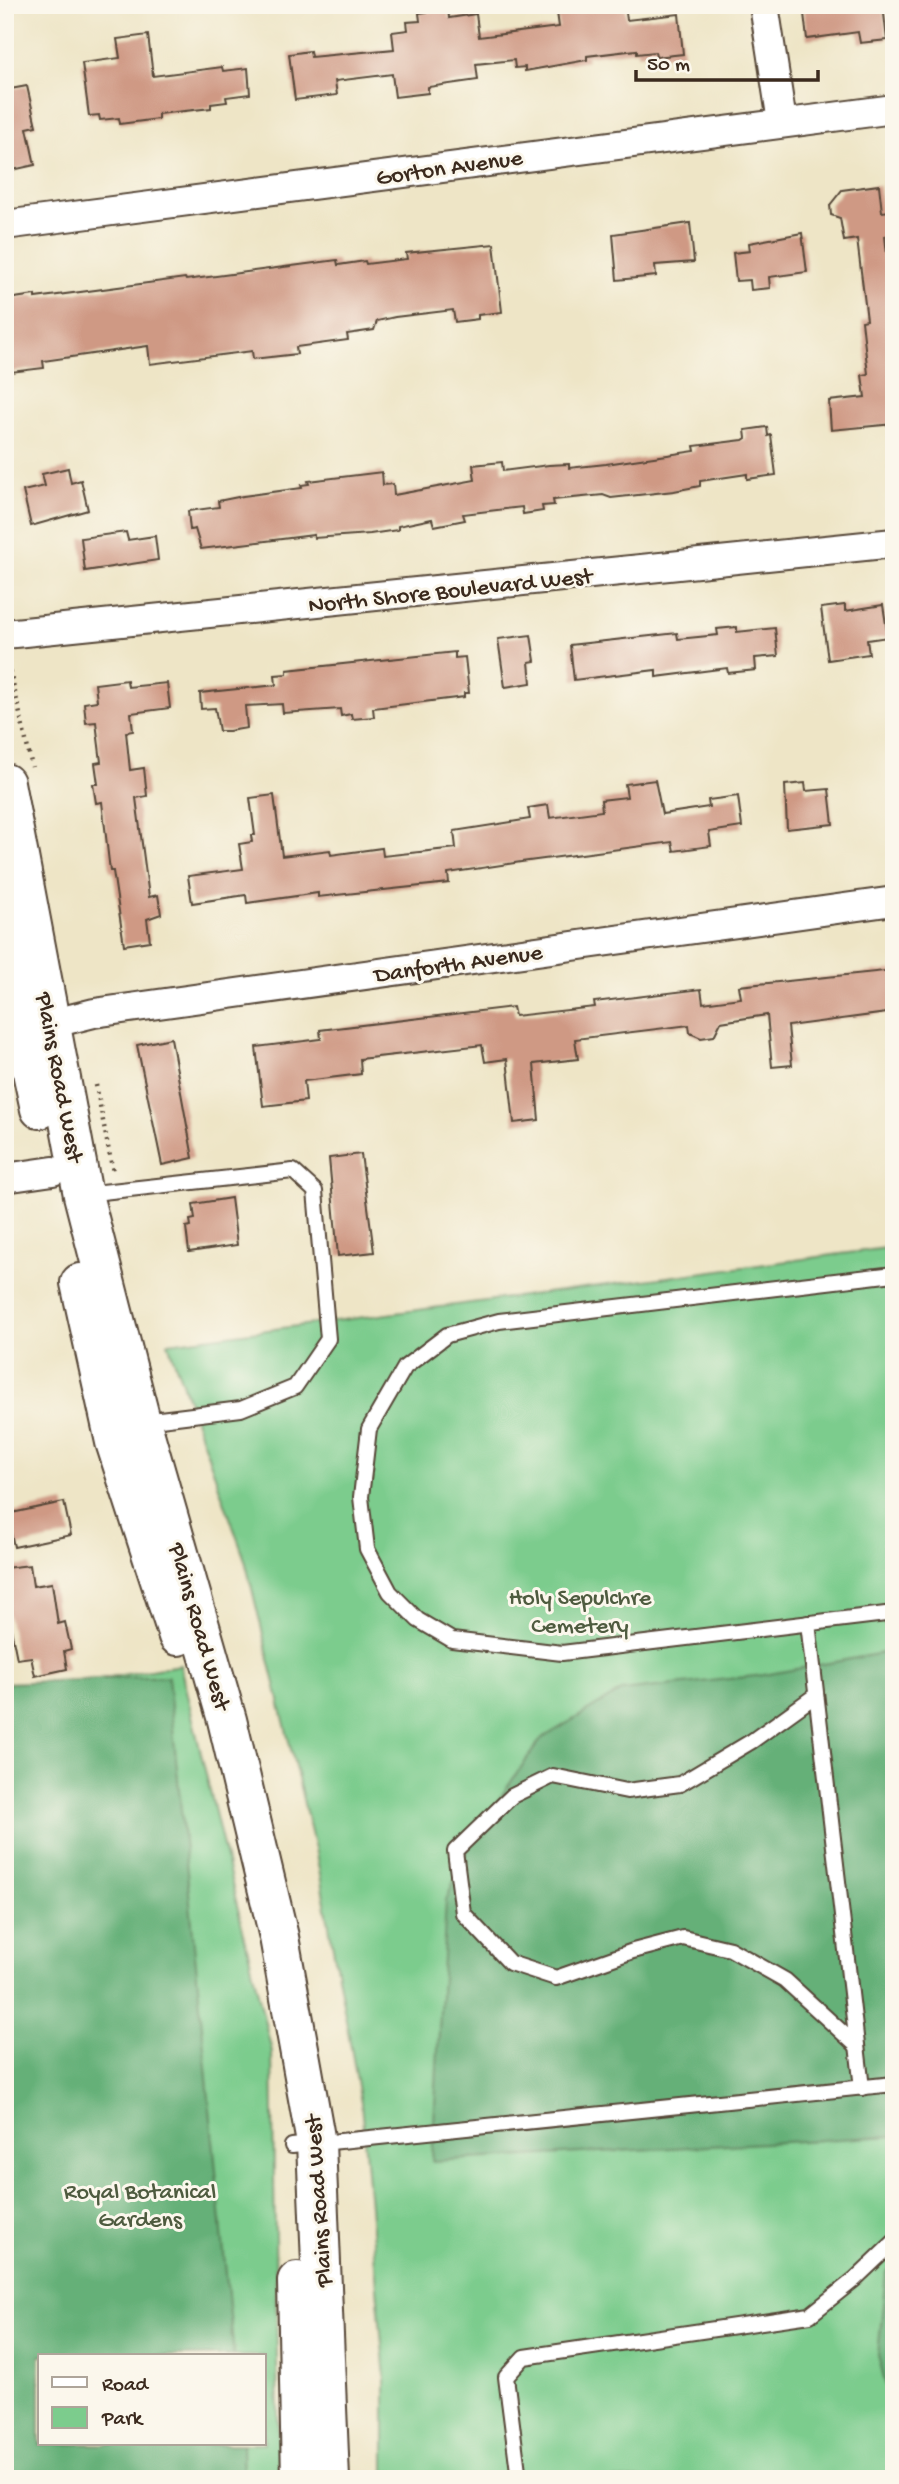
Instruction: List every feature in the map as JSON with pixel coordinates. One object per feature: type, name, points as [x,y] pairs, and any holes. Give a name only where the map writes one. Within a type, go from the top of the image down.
[{"type":"main road","name":"Plains Road West","points":[[5,783],[38,1027],[52,1171],[115,1443],[193,1682],[241,1860],[304,2145],[301,2479]]},
{"type":"main road","name":"Plains Road West","points":[[5,946],[38,1027],[141,1421],[230,1733],[279,1937],[304,2145],[330,2479]]},
{"type":"street","points":[[764,5],[782,122]]},
{"type":"street","name":"Gorton Avenue","points":[[5,225],[894,109]]},
{"type":"street","name":"North Shore Boulevard West","points":[[5,634],[894,543]]},
{"type":"street","name":"Danforth Avenue","points":[[38,1027],[94,1013],[894,901]]},
{"type":"street","points":[[5,1178],[52,1171]]},
{"type":"lane","points":[[83,1195],[293,1171],[315,1191],[328,1339],[295,1387],[241,1409],[141,1421]]},
{"type":"lane","points":[[894,1273],[499,1321],[447,1335],[405,1367],[369,1429],[361,1497],[367,1549],[390,1592],[418,1620],[452,1640],[562,1653],[894,1613]]},
{"type":"lane","points":[[808,1623],[862,2088]]},
{"type":"lane","points":[[816,1695],[752,1741],[680,1784],[627,1791],[553,1776],[512,1796],[456,1851],[457,1863],[463,1913],[510,1963],[556,1978],[633,1951],[683,1938],[730,1949],[785,1980],[857,2046]]},
{"type":"lane","points":[[304,2145],[894,2084]]},
{"type":"lane","points":[[519,2479],[506,2377],[524,2357],[810,2315],[855,2279],[894,2242]]},
{"type":"green space","name":"Holy Sepulchre Cemetery","points":[[894,1247],[894,2479],[385,2479],[385,2379],[361,2103],[316,1853],[245,1560],[168,1343]]},
{"type":"green space","points":[[894,1651],[894,2136],[432,2161],[446,1900],[473,1836],[541,1739],[621,1691],[764,1675]]},
{"type":"green space","name":"Royal Botanical Gardens","points":[[180,1665],[272,2052],[279,2479],[5,2479],[5,1695]]},
{"type":"green space","name":"Royal Botanical Gardens","points":[[168,1676],[234,2354],[38,2354],[38,2446],[242,2446],[243,2479],[5,2479],[5,1683]]},
{"type":"green space","points":[[894,2263],[894,2417],[878,2355],[886,2272]]},
{"type":"building","points":[[556,5],[625,5],[627,20],[679,14],[683,54],[656,57],[655,52],[637,54],[637,50],[587,56],[587,60],[525,71],[525,67],[515,68],[514,60],[476,64],[478,80],[428,87],[428,93],[395,97],[392,74],[335,81],[337,95],[295,100],[289,54],[310,51],[311,57],[394,49],[392,32],[408,30],[407,22],[420,21],[419,13],[448,9],[449,18],[476,14],[479,37],[559,27]]},
{"type":"building","points":[[803,5],[883,5],[887,40],[860,43],[858,32],[807,39]]},
{"type":"building","points":[[148,35],[153,76],[222,67],[223,71],[248,68],[250,94],[226,97],[227,102],[211,104],[211,108],[158,114],[158,119],[120,124],[119,118],[100,120],[99,115],[89,116],[82,63],[120,58],[117,39]]},
{"type":"building","points":[[27,86],[36,126],[27,128],[35,165],[8,171],[5,169],[5,90]]},
{"type":"building","points":[[879,185],[882,212],[890,211],[893,234],[885,236],[889,273],[894,272],[894,424],[831,430],[829,401],[865,397],[862,375],[868,374],[862,321],[867,320],[857,239],[844,241],[840,218],[831,215],[830,205],[842,190]]},
{"type":"building","points":[[690,223],[694,262],[655,265],[656,276],[617,280],[613,234]]},
{"type":"building","points":[[802,233],[807,272],[769,277],[770,288],[751,290],[750,280],[736,281],[733,253],[750,251],[749,243]]},
{"type":"building","points":[[494,244],[502,312],[478,315],[478,319],[455,322],[453,310],[395,317],[377,321],[374,330],[347,334],[348,340],[296,347],[297,354],[253,359],[252,351],[150,364],[148,346],[43,361],[44,368],[11,372],[9,357],[5,357],[5,302],[8,299],[35,295],[35,298],[337,260],[338,265],[365,261],[366,264],[407,259],[406,253]]},
{"type":"building","points":[[767,427],[768,436],[771,435],[776,475],[747,479],[747,474],[700,481],[700,486],[674,491],[611,498],[603,495],[553,500],[554,505],[542,506],[543,511],[523,514],[522,507],[463,514],[465,520],[434,526],[432,519],[398,526],[398,530],[370,534],[314,538],[314,535],[201,549],[195,529],[190,530],[188,511],[219,507],[218,501],[302,488],[301,485],[309,484],[308,481],[382,472],[383,485],[393,484],[394,495],[475,480],[473,465],[502,462],[503,471],[549,465],[569,464],[569,468],[606,464],[695,451],[694,446],[743,440],[746,438],[745,430]]},
{"type":"building","points":[[68,468],[71,483],[81,480],[88,510],[31,526],[23,491],[45,486],[42,474]]},
{"type":"building","points":[[126,532],[128,540],[155,536],[158,560],[85,571],[81,538]]},
{"type":"building","points":[[845,605],[845,611],[883,605],[888,637],[867,640],[869,654],[828,660],[821,608]]},
{"type":"building","points":[[737,627],[737,632],[775,628],[778,656],[755,658],[756,670],[728,673],[727,668],[656,677],[656,670],[574,680],[570,645],[677,633],[678,639],[718,635],[717,629]]},
{"type":"building","points":[[531,635],[535,661],[529,662],[531,683],[505,687],[498,639]]},
{"type":"building","points":[[455,652],[455,658],[465,657],[469,693],[464,693],[464,697],[373,708],[374,717],[352,719],[351,714],[341,716],[340,709],[283,713],[282,704],[245,706],[247,728],[229,731],[219,731],[215,708],[201,709],[200,693],[276,685],[275,675],[287,674],[287,670]]},
{"type":"building","points":[[127,680],[128,687],[167,683],[170,708],[131,713],[133,731],[126,732],[130,770],[144,768],[147,796],[136,798],[149,897],[158,895],[161,914],[147,919],[150,941],[124,945],[113,871],[110,871],[102,802],[96,803],[93,784],[98,784],[95,763],[101,762],[96,722],[86,723],[84,703],[97,701],[95,684]]},
{"type":"building","points":[[655,780],[662,814],[709,807],[708,800],[738,796],[742,827],[709,832],[711,846],[674,851],[672,842],[521,862],[448,873],[449,883],[318,897],[318,893],[247,903],[246,895],[192,903],[188,876],[243,869],[239,844],[252,842],[251,835],[255,835],[250,798],[274,795],[282,856],[330,850],[331,855],[382,848],[383,856],[456,848],[454,831],[530,819],[528,808],[548,805],[550,818],[602,811],[601,800],[627,797],[625,784]]},
{"type":"building","points":[[805,783],[806,791],[829,789],[833,824],[787,829],[785,785]]},
{"type":"building","points":[[894,970],[894,1012],[788,1026],[792,1065],[772,1067],[767,1015],[721,1022],[714,1036],[701,1038],[690,1033],[689,1025],[575,1039],[578,1059],[534,1064],[539,1120],[514,1123],[507,1059],[485,1062],[482,1045],[360,1059],[361,1074],[304,1081],[306,1101],[263,1106],[256,1047],[321,1039],[320,1030],[513,1007],[515,1016],[595,1007],[594,1002],[701,989],[703,1003],[741,998],[739,986]]},
{"type":"building","points":[[171,1038],[193,1158],[162,1165],[137,1045]]},
{"type":"building","points":[[361,1154],[374,1252],[338,1256],[329,1158]]},
{"type":"building","points":[[231,1198],[237,1245],[189,1252],[186,1227],[191,1226],[190,1220],[195,1219],[193,1204]]},
{"type":"building","points":[[64,1502],[71,1535],[14,1547],[7,1514]]},
{"type":"building","points":[[30,1565],[33,1586],[52,1583],[58,1624],[65,1622],[71,1649],[64,1651],[67,1669],[35,1676],[31,1657],[17,1659],[8,1614],[5,1615],[5,1568]]}]
